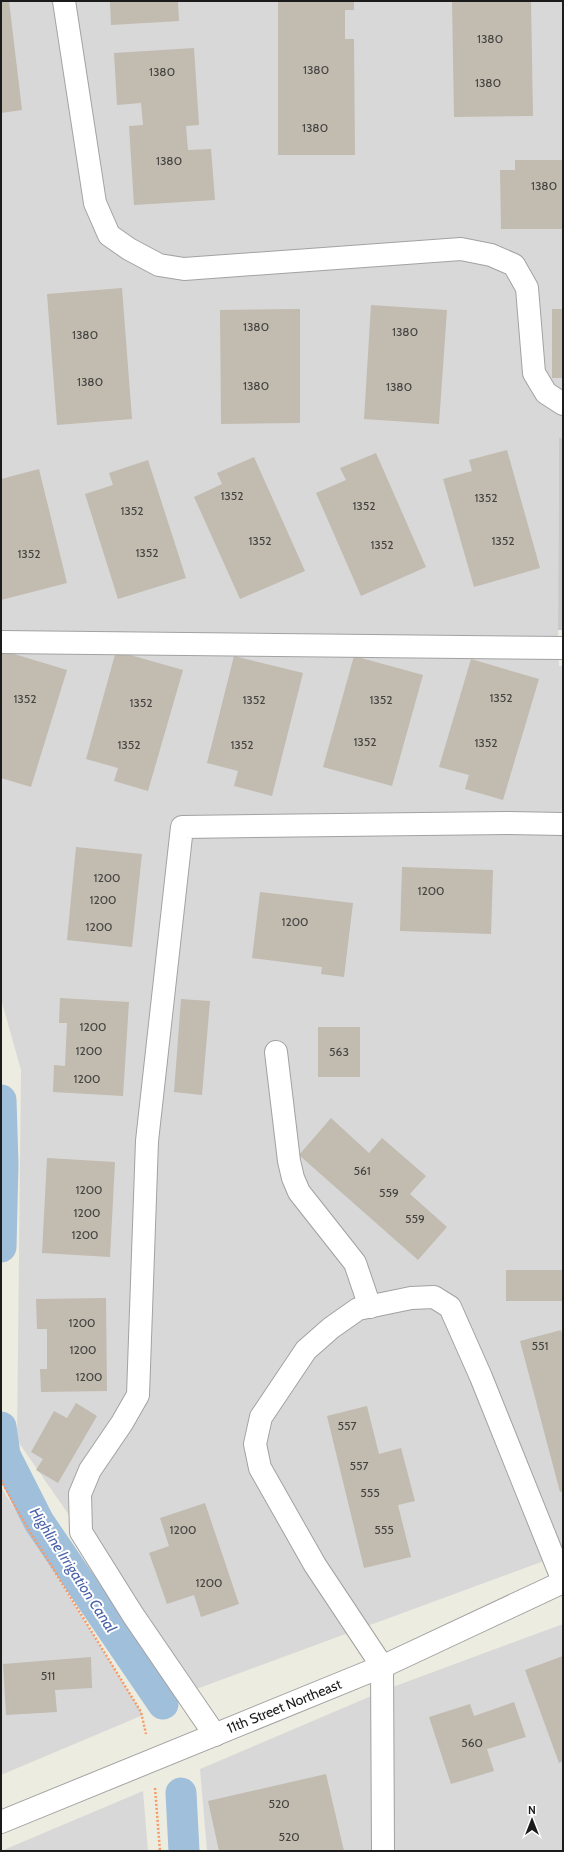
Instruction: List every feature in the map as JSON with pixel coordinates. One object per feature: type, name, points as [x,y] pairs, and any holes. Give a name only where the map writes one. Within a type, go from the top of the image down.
[{"type":"street","points":[[64,1],[95,203],[109,235],[129,249],[159,265],[184,269],[461,249],[491,255],[514,265],[526,288],[534,373],[546,393],[563,404]]},
{"type":"street","points":[[1,642],[563,648]]},
{"type":"street","points":[[215,1735],[133,1615],[81,1532],[80,1494],[90,1470],[122,1423],[138,1395],[147,1141],[182,827],[507,823],[563,824]]},
{"type":"street","points":[[276,1052],[289,1161],[293,1178],[299,1192],[355,1263],[370,1307]]},
{"type":"street","points":[[383,1851],[382,1666],[311,1558],[260,1468],[255,1444],[261,1418],[306,1350],[331,1328],[358,1309],[411,1298],[434,1297],[450,1307],[481,1376],[563,1581]]},
{"type":"street","name":"11th Street Northeast","points":[[1,1822],[382,1666],[563,1581]]},
{"type":"path","points":[[1,1480],[20,1515],[140,1712],[152,1760],[160,1851]]},
{"type":"shaded area","points":[[1,1],[563,1],[563,438],[559,438],[558,630],[559,666],[563,666],[563,1554],[191,1691],[17,1440],[21,1070],[1,999]]},
{"type":"shaded area","points":[[559,438],[563,438],[563,630],[558,630]]},
{"type":"shaded area","points":[[1,1487],[143,1715],[1,1775]]},
{"type":"shaded area","points":[[563,1624],[563,1851],[207,1851],[200,1769],[390,1688]]},
{"type":"shaded area","points":[[143,1791],[148,1851],[1,1851]]},
{"type":"building","points":[[1,1],[9,1],[22,110],[1,113]]},
{"type":"building","points":[[110,1],[178,1],[179,21],[111,25]]},
{"type":"building","points":[[278,1],[354,1],[354,10],[345,10],[345,39],[354,39],[355,155],[278,155]]},
{"type":"building","points":[[452,1],[531,1],[533,116],[454,117]]},
{"type":"building","points":[[194,48],[199,125],[186,126],[188,150],[211,149],[215,200],[134,205],[129,126],[143,125],[141,103],[117,105],[114,53]]},
{"type":"building","points":[[515,160],[563,160],[563,229],[501,229],[500,170],[515,170]]},
{"type":"building","points":[[122,288],[132,419],[57,425],[47,294]]},
{"type":"building","points":[[371,305],[447,310],[439,424],[364,419]]},
{"type":"building","points":[[300,309],[300,423],[221,424],[220,310]]},
{"type":"building","points":[[552,309],[563,309],[563,378],[552,378]]},
{"type":"building","points":[[507,450],[540,568],[474,587],[443,479],[472,471],[469,460]]},
{"type":"building","points":[[376,453],[426,567],[361,596],[316,493],[346,480],[340,468]]},
{"type":"building","points":[[254,457],[305,571],[240,599],[194,497],[222,484],[217,473]]},
{"type":"building","points":[[148,460],[186,578],[118,599],[85,494],[113,485],[109,473]]},
{"type":"building","points":[[39,469],[67,583],[1,600],[1,479]]},
{"type":"building","points":[[1,650],[67,670],[31,787],[1,778]]},
{"type":"building","points":[[116,651],[183,670],[148,791],[114,781],[118,768],[86,759]]},
{"type":"building","points":[[234,656],[303,673],[272,796],[234,786],[238,771],[207,763]]},
{"type":"building","points":[[354,656],[423,675],[392,786],[323,767]]},
{"type":"building","points":[[471,659],[539,679],[503,800],[465,789],[469,775],[439,767]]},
{"type":"building","points":[[76,847],[142,854],[132,947],[67,940]]},
{"type":"building","points":[[402,867],[493,870],[491,934],[400,931]]},
{"type":"building","points":[[260,892],[353,903],[344,977],[321,974],[322,967],[252,958]]},
{"type":"building","points":[[60,998],[129,1002],[123,1096],[53,1092],[54,1065],[65,1066],[67,1023],[59,1023]]},
{"type":"building","points":[[181,999],[210,1001],[202,1095],[174,1092]]},
{"type":"building","points":[[318,1027],[360,1027],[360,1077],[318,1077]]},
{"type":"building","points":[[331,1118],[369,1153],[382,1138],[426,1176],[410,1194],[447,1227],[418,1260],[299,1155]]},
{"type":"building","points":[[47,1158],[115,1162],[110,1257],[42,1253]]},
{"type":"building","points":[[506,1270],[563,1270],[563,1301],[506,1301]]},
{"type":"building","points":[[106,1298],[107,1391],[41,1392],[40,1369],[47,1369],[47,1329],[37,1329],[36,1299]]},
{"type":"building","points":[[561,1330],[563,1337],[563,1491],[560,1492],[520,1341]]},
{"type":"building","points":[[76,1403],[97,1416],[58,1483],[36,1470],[43,1459],[31,1452],[54,1411],[67,1418]]},
{"type":"building","points":[[367,1406],[379,1454],[401,1448],[415,1501],[398,1505],[411,1557],[364,1568],[327,1416]]},
{"type":"building","points":[[205,1503],[239,1604],[201,1617],[194,1595],[167,1604],[149,1553],[169,1546],[160,1518]]},
{"type":"building","points":[[563,1656],[563,1761],[559,1763],[525,1670]]},
{"type":"building","points":[[91,1657],[92,1688],[55,1690],[57,1712],[6,1715],[3,1664]]},
{"type":"building","points":[[514,1702],[526,1737],[487,1749],[494,1771],[451,1784],[429,1717],[470,1704],[474,1716]]},
{"type":"building","points":[[326,1774],[344,1851],[219,1851],[208,1801]]},
{"type":"waterway","name":"Highline Irrigation Canal","points":[[1,1100],[3,1164],[1,1247]]},
{"type":"waterway","name":"Highline Irrigation Canal","points":[[1,1427],[5,1455],[39,1522],[163,1704]]},
{"type":"waterway","name":"Highline Irrigation Canal","points":[[181,1793],[184,1851]]}]
